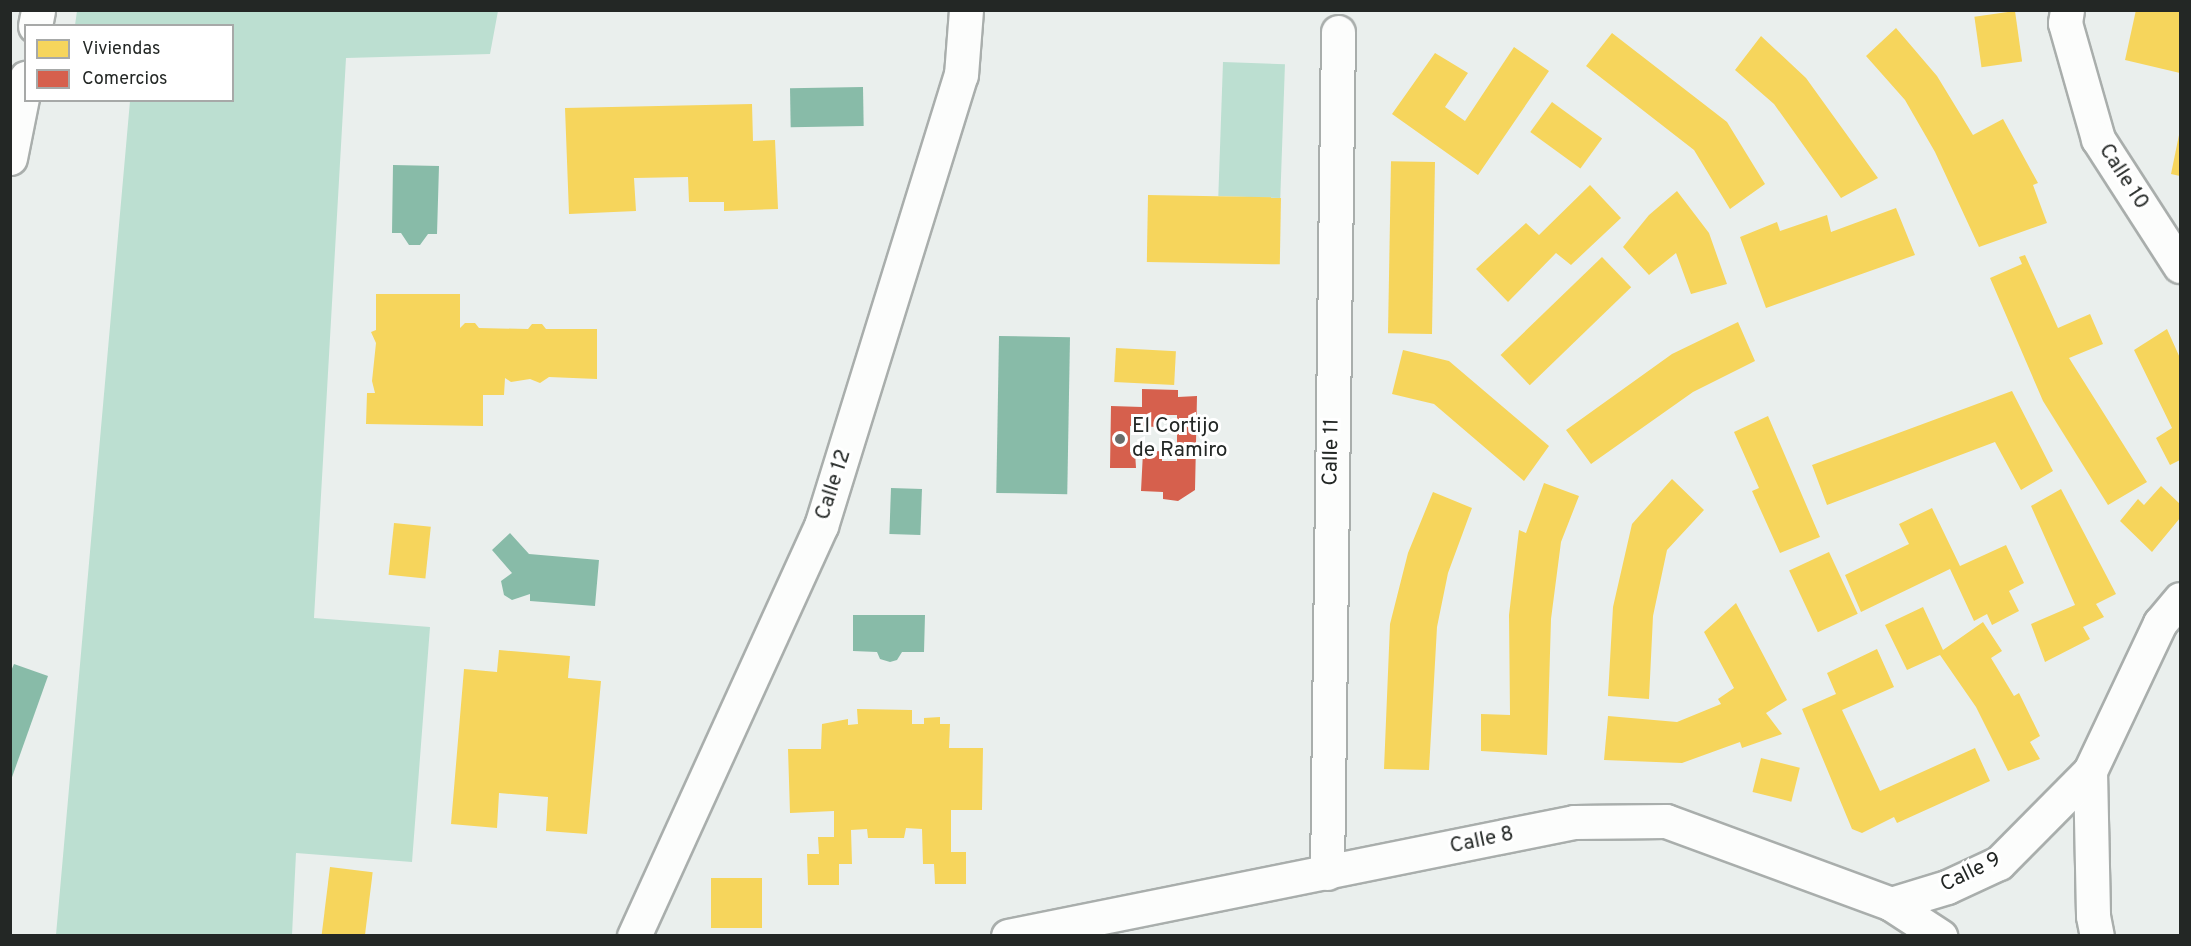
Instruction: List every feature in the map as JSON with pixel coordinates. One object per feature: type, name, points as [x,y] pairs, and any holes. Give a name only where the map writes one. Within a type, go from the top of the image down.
[{"type":"street","name":"Calle 12","points":[[634,936],[821,526],[961,75],[966,10]]},
{"type":"street","name":"Calle 10","points":[[2067,10],[2065,23],[2098,139],[2181,266]]},
{"type":"street","name":"Calle 11","points":[[1327,873],[1338,32]]},
{"type":"street","points":[[10,158],[24,88]]},
{"type":"street","name":"Calle 9","points":[[1891,904],[1947,887],[1999,863],[2090,771],[2160,623],[2181,599]]},
{"type":"street","name":"Calle 9","points":[[2090,771],[2092,916],[2097,936]]},
{"type":"street","name":"Calle 8","points":[[1008,936],[1574,822],[1666,821],[1891,904],[1940,936]]},
{"type":"shaded area","points":[[77,11],[498,11],[490,54],[346,58],[314,618],[430,627],[412,862],[296,853],[292,935],[56,935],[130,102],[234,102],[234,24],[75,24]]},
{"type":"shaded area","points":[[1223,62],[1285,64],[1280,198],[1218,196]]},
{"type":"shaded area","points":[[863,87],[864,126],[791,127],[790,88]]},
{"type":"shaded area","points":[[393,165],[439,166],[437,234],[428,234],[420,245],[409,245],[401,233],[392,233]]},
{"type":"shaded area","points":[[999,336],[1070,337],[1067,494],[996,493]]},
{"type":"shaded area","points":[[891,488],[922,489],[920,535],[889,534]]},
{"type":"shaded area","points":[[510,533],[529,554],[599,560],[595,606],[530,601],[530,594],[512,600],[504,595],[501,581],[512,573],[492,550]]},
{"type":"shaded area","points":[[853,615],[925,615],[924,652],[902,652],[897,660],[890,662],[880,659],[877,652],[853,651]]},
{"type":"shaded area","points":[[14,664],[48,676],[11,780],[10,673]]},
{"type":"building: Viviendas","points":[[2136,10],[2180,10],[2180,73],[2125,60]]},
{"type":"building: Viviendas","points":[[2015,11],[2022,62],[1981,67],[1974,17]]},
{"type":"building: Viviendas","points":[[1896,28],[1937,76],[1973,135],[2003,119],[2038,183],[2033,185],[2047,223],[1979,247],[1935,152],[1905,100],[1866,56]]},
{"type":"building: Viviendas","points":[[1612,33],[1727,122],[1765,184],[1730,209],[1694,150],[1586,66]]},
{"type":"building: Viviendas","points":[[1761,36],[1806,78],[1878,178],[1841,198],[1774,104],[1735,70]]},
{"type":"building: Viviendas","points":[[1514,47],[1549,71],[1478,175],[1392,114],[1435,53],[1468,73],[1445,107],[1465,121]]},
{"type":"building: Viviendas","points":[[1552,102],[1602,138],[1580,168],[1530,132]]},
{"type":"building: Viviendas","points":[[752,104],[753,141],[775,140],[778,209],[724,211],[724,202],[689,202],[688,177],[634,178],[636,211],[569,214],[565,108]]},
{"type":"building: Viviendas","points":[[2180,136],[2180,176],[2171,174]]},
{"type":"building: Viviendas","points":[[1391,161],[1435,162],[1432,334],[1388,333]]},
{"type":"building: Viviendas","points":[[1590,185],[1621,218],[1571,265],[1556,253],[1508,302],[1476,269],[1526,223],[1539,235]]},
{"type":"building: Viviendas","points":[[1677,191],[1709,233],[1727,284],[1691,294],[1676,253],[1649,275],[1623,247],[1649,215]]},
{"type":"building: Viviendas","points":[[1148,195],[1281,197],[1280,264],[1147,262]]},
{"type":"building: Viviendas","points":[[1896,208],[1915,255],[1766,308],[1740,237],[1777,222],[1780,231],[1827,215],[1831,232]]},
{"type":"building: Viviendas","points":[[2025,255],[2058,328],[2090,314],[2103,344],[2069,358],[2147,482],[2108,505],[2043,401],[1990,278],[2022,264],[2019,257]]},
{"type":"building: Viviendas","points":[[1602,257],[1631,287],[1530,385],[1501,355]]},
{"type":"building: Viviendas","points":[[376,294],[460,294],[460,328],[465,323],[475,323],[479,328],[528,329],[532,324],[542,324],[546,329],[597,329],[597,379],[549,377],[540,383],[530,379],[511,382],[505,378],[504,395],[483,395],[483,426],[366,424],[367,393],[375,393],[372,381],[376,343],[371,332],[376,330]]},
{"type":"building: Viviendas","points":[[1738,322],[1755,361],[1693,392],[1591,464],[1566,430],[1672,354]]},
{"type":"building: Viviendas","points":[[2167,329],[2180,358],[2180,460],[2170,465],[2156,438],[2172,428],[2134,350]]},
{"type":"building: Viviendas","points":[[1116,348],[1176,351],[1174,385],[1114,382]]},
{"type":"building: Viviendas","points":[[1403,350],[1449,361],[1549,446],[1524,481],[1434,404],[1392,394]]},
{"type":"building: Viviendas","points":[[2012,391],[2053,471],[2021,490],[1995,442],[1827,505],[1812,465]]},
{"type":"building: Viviendas","points":[[1768,416],[1820,537],[1780,553],[1752,491],[1759,488],[1734,432]]},
{"type":"building: Viviendas","points":[[1672,479],[1704,510],[1667,550],[1653,616],[1649,699],[1608,696],[1613,607],[1632,524]]},
{"type":"building: Viviendas","points":[[1544,483],[1579,496],[1561,542],[1551,619],[1547,755],[1481,751],[1481,714],[1510,715],[1509,615],[1519,530],[1526,533]]},
{"type":"building: Viviendas","points":[[2161,486],[2180,504],[2180,518],[2152,552],[2120,521],[2138,499],[2144,505]]},
{"type":"building: Viviendas","points":[[2061,489],[2116,594],[2096,604],[2104,617],[2083,627],[2090,639],[2045,662],[2031,624],[2075,605],[2031,506]]},
{"type":"building: Viviendas","points":[[1433,492],[1472,508],[1448,573],[1437,627],[1429,770],[1384,769],[1390,624],[1408,553]]},
{"type":"building: Viviendas","points":[[1932,508],[1960,566],[2006,545],[2024,583],[2009,591],[2019,611],[1992,625],[1987,614],[1974,621],[1950,569],[1861,612],[1845,575],[1909,544],[1899,524]]},
{"type":"building: Viviendas","points":[[394,523],[431,527],[425,579],[389,575]]},
{"type":"building: Viviendas","points":[[1829,552],[1858,614],[1818,632],[1789,571]]},
{"type":"building: Viviendas","points":[[1736,603],[1787,700],[1766,713],[1782,734],[1742,748],[1740,742],[1682,763],[1604,760],[1608,716],[1677,722],[1721,704],[1718,699],[1734,688],[1704,632]]},
{"type":"building: Viviendas","points":[[1923,607],[1943,650],[1983,622],[2002,651],[1991,658],[2014,696],[2019,693],[2040,736],[2030,742],[2040,759],[2008,771],[1976,707],[1940,655],[1907,670],[1885,625]]},
{"type":"building: Viviendas","points":[[1877,649],[1894,687],[1842,710],[1880,791],[1975,748],[1990,781],[1897,823],[1894,817],[1862,833],[1852,829],[1802,709],[1836,694],[1827,673]]},
{"type":"building: Viviendas","points":[[499,650],[570,656],[568,678],[601,681],[587,834],[546,831],[548,797],[499,793],[497,828],[451,824],[464,669],[497,672]]},
{"type":"building: Viviendas","points":[[857,709],[912,710],[912,724],[924,724],[924,718],[940,717],[940,724],[950,724],[949,748],[983,748],[982,810],[951,810],[951,852],[966,852],[966,884],[935,884],[934,864],[923,864],[922,829],[906,828],[904,838],[868,838],[867,829],[851,830],[852,864],[839,864],[839,885],[808,885],[807,854],[819,854],[818,837],[834,837],[834,811],[790,813],[788,749],[821,749],[822,724],[848,719],[848,725],[858,724]]},
{"type":"building: Viviendas","points":[[1761,758],[1800,768],[1791,802],[1753,792]]},
{"type":"building: Viviendas","points":[[330,867],[373,872],[365,936],[322,935]]},
{"type":"building: Viviendas","points":[[711,878],[762,878],[762,928],[711,928]]},
{"type":"building: Comercios","name":"El Cortijo de Ramiro","points":[[1142,389],[1178,390],[1178,397],[1197,396],[1195,490],[1178,501],[1163,499],[1163,492],[1141,491],[1143,452],[1162,451],[1162,461],[1177,461],[1177,415],[1160,415],[1159,427],[1130,426],[1130,452],[1135,452],[1136,468],[1110,468],[1111,406],[1142,407]]},
{"type":"place","name":"El Cortijo de Ramiro","points":[[1120,439]]}]
